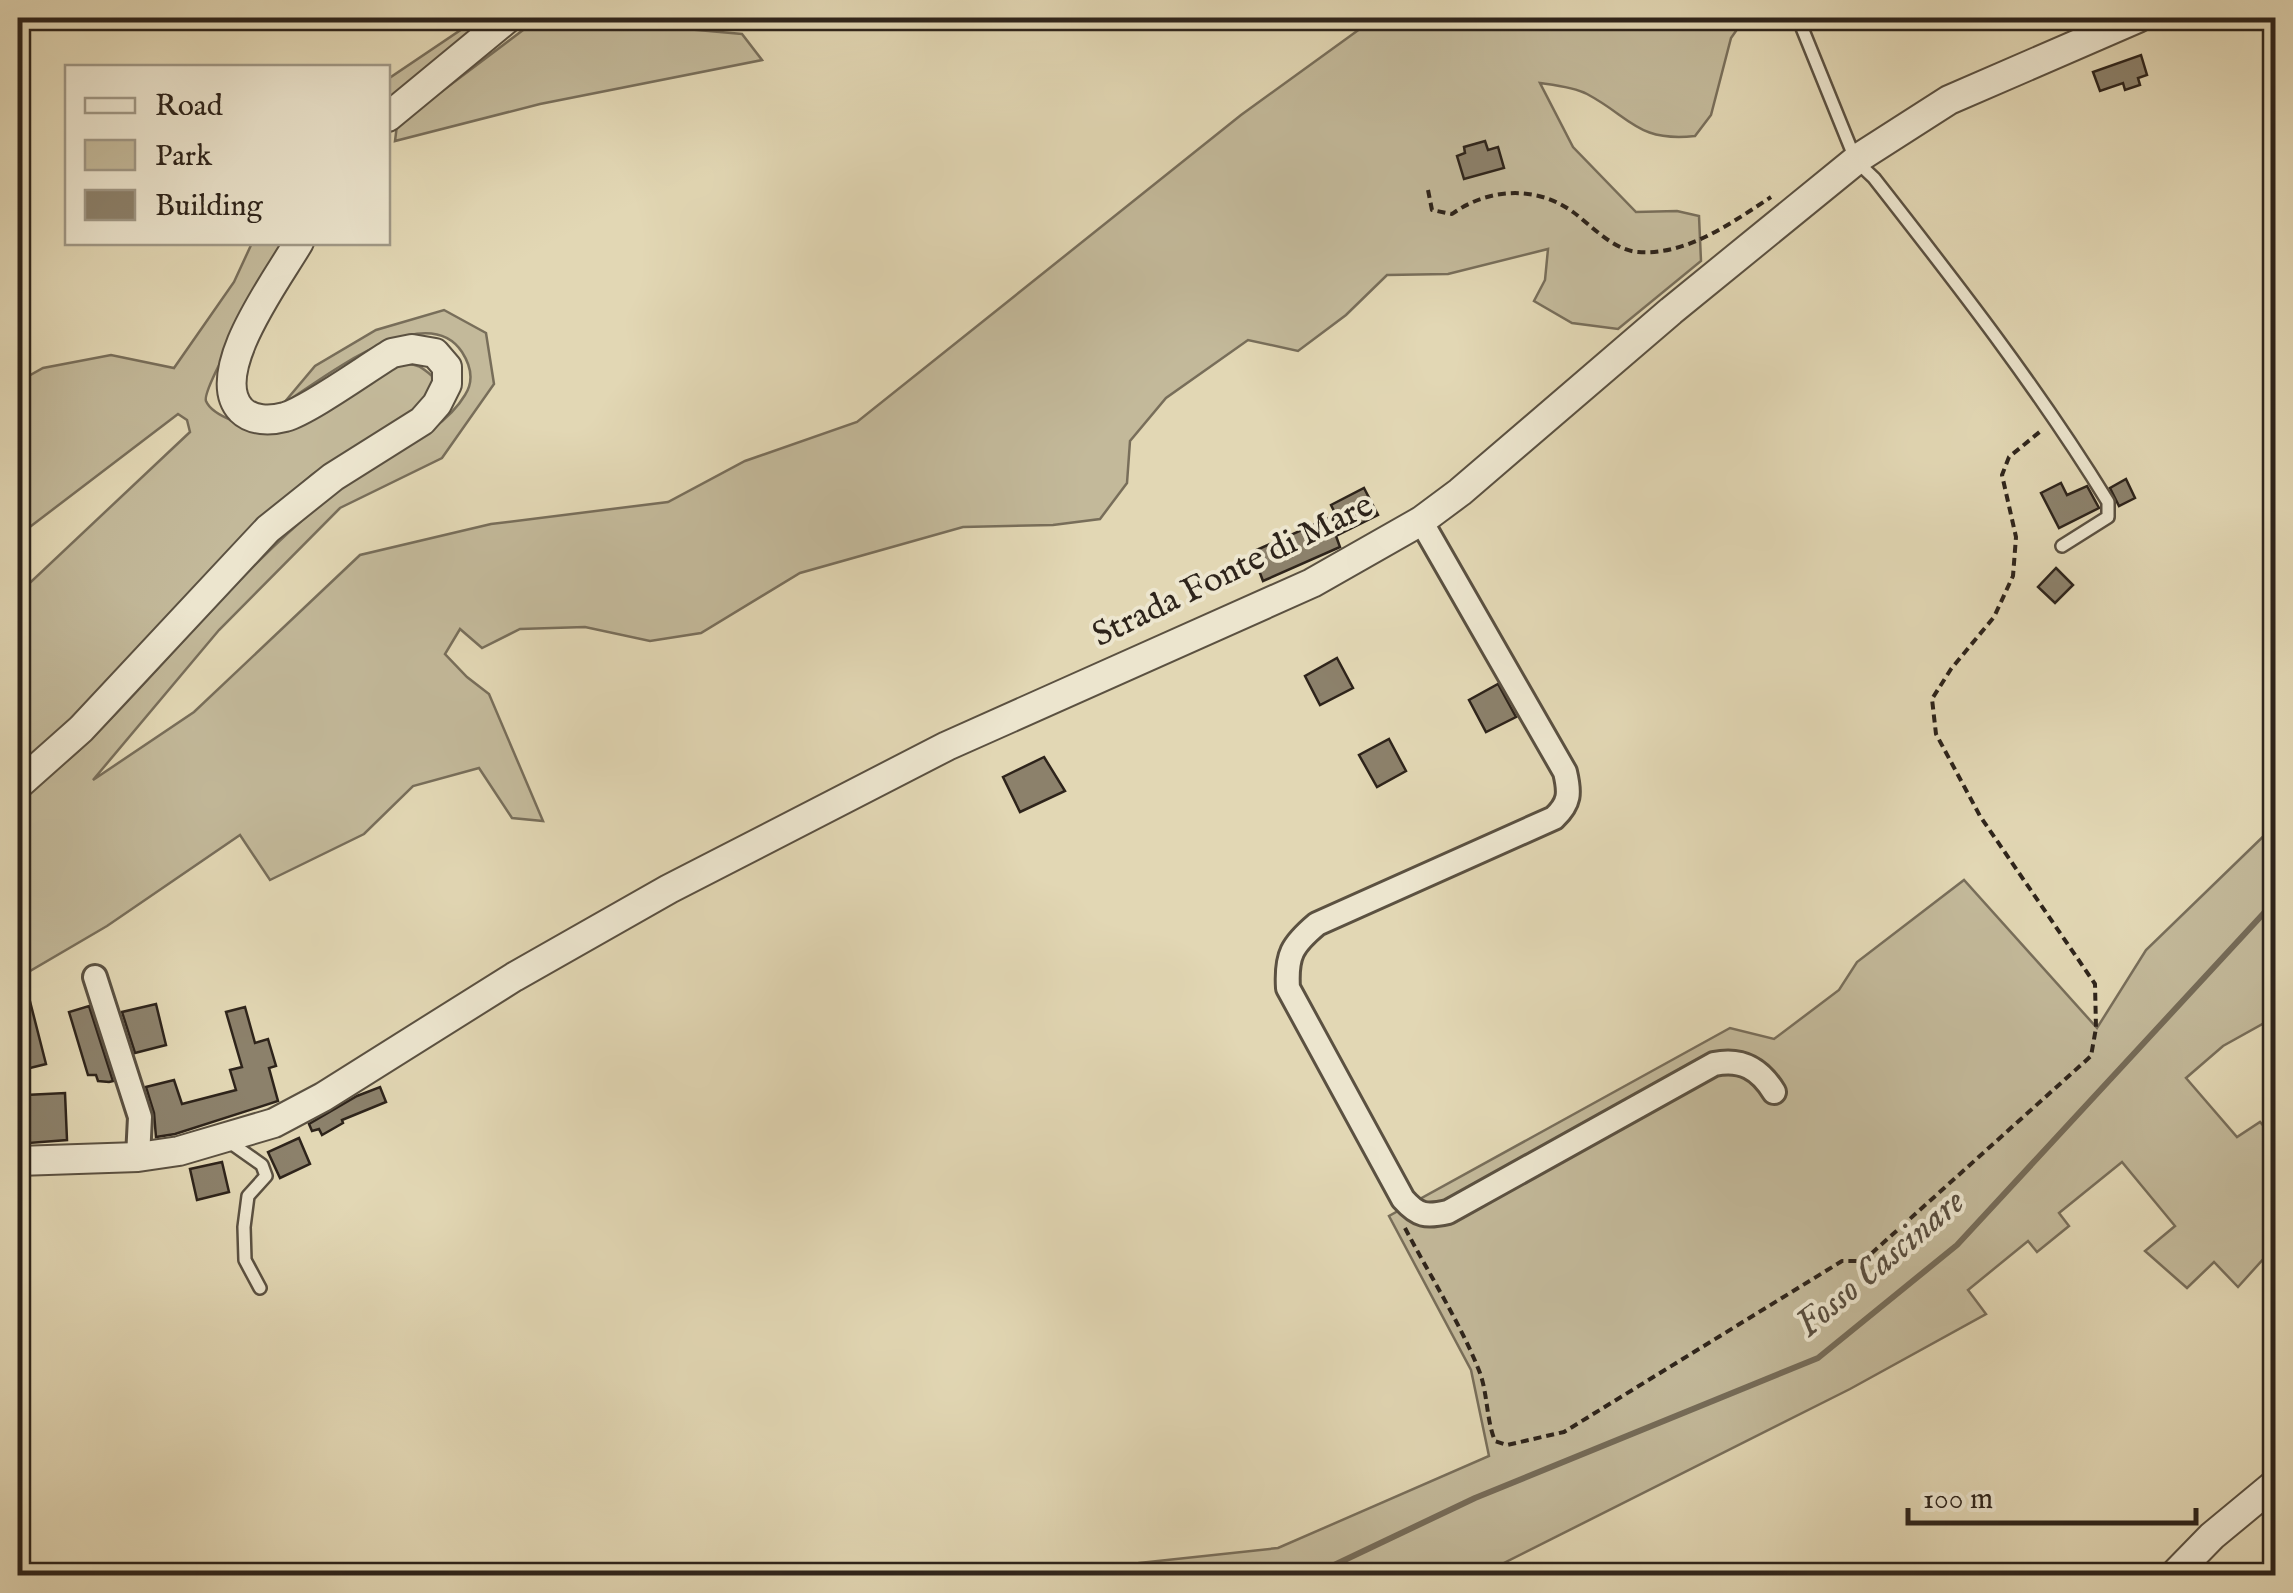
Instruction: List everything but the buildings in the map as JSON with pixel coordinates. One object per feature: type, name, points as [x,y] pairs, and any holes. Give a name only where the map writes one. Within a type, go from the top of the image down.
[{"type":"street","points":[[390,115],[508,18]]},
{"type":"street","name":"Strada Fonte di Mare","points":[[18,1161],[138,1157],[224,1139],[274,1123],[669,889],[947,746],[1312,583],[1421,521],[1460,492],[1671,311],[1856,161],[1950,100],[2138,18]]},
{"type":"street","points":[[18,785],[81,729],[268,529],[333,478],[422,422],[437,404],[447,384],[447,367],[435,353],[412,349],[392,353],[288,416],[262,420],[247,415],[235,403],[231,382],[239,345],[297,245]]},
{"type":"street","points":[[1421,521],[1565,772],[1570,790],[1567,806],[1554,818],[1317,924],[1297,941],[1286,964],[1288,988],[1402,1200],[1416,1214],[1428,1217],[1448,1212],[1714,1064],[1730,1061],[1746,1065],[1763,1074],[1774,1092]]},
{"type":"street","points":[[95,977],[140,1118],[138,1157]]},
{"type":"street","points":[[2173,1576],[2212,1536],[2276,1483]]},
{"type":"lane","points":[[1798,18],[1856,161],[1874,178],[1984,317],[2056,417],[2108,502],[2108,516],[2062,546]]},
{"type":"lane","points":[[224,1139],[262,1164],[266,1176],[248,1196],[244,1227],[245,1260],[260,1288]]},
{"type":"path","points":[[1428,190],[1432,210],[1452,214],[1472,199],[1500,193],[1545,196],[1571,210],[1614,244],[1636,252],[1668,249],[1708,236],[1780,192]]},
{"type":"path","points":[[1402,1200],[1402,1222],[1478,1369],[1488,1395],[1487,1420],[1495,1441],[1507,1445],[1564,1432],[1842,1261],[1863,1260],[2091,1056],[2096,1028],[2095,984],[1980,816],[1936,734],[1932,699],[1994,617],[2013,576],[2016,537],[2002,475],[2009,458],[2056,417]]},
{"type":"green space","points":[[456,18],[491,18],[390,100],[390,78],[462,29]]},
{"type":"green space","points":[[539,18],[588,18],[592,29],[675,28],[742,34],[762,60],[540,104],[395,141],[397,125]]},
{"type":"green space","points":[[1375,18],[1742,18],[1731,38],[1711,115],[1695,136],[1647,132],[1582,92],[1540,83],[1573,147],[1636,212],[1677,211],[1699,216],[1701,261],[1618,329],[1572,323],[1534,301],[1545,280],[1548,249],[1448,274],[1387,275],[1346,315],[1298,351],[1248,340],[1166,398],[1130,441],[1127,483],[1100,519],[1053,525],[963,527],[800,573],[701,633],[650,641],[585,627],[520,629],[482,648],[460,629],[445,654],[489,694],[543,821],[512,818],[479,768],[413,786],[364,834],[270,880],[240,835],[107,926],[18,978],[18,802],[92,738],[214,607],[310,514],[455,409],[468,390],[470,379],[462,352],[445,337],[424,333],[372,348],[283,404],[315,366],[376,330],[444,310],[486,333],[494,384],[442,458],[340,508],[219,630],[93,780],[194,712],[360,555],[491,524],[668,502],[745,461],[857,422],[1241,115]]},
{"type":"green space","points":[[251,245],[287,245],[215,374],[206,401],[216,412],[268,431],[356,383],[404,364],[413,364],[432,376],[433,391],[424,404],[313,474],[264,516],[55,737],[18,768],[18,594],[190,432],[187,420],[178,414],[18,536],[18,382],[43,368],[111,355],[174,368],[234,282]]},
{"type":"green space","points":[[2275,825],[2275,1017],[2223,1046],[2186,1078],[2237,1137],[2260,1122],[2275,1139],[2275,1246],[2238,1287],[2214,1262],[2187,1288],[2145,1251],[2175,1226],[2122,1162],[2059,1213],[2069,1226],[2037,1252],[2028,1241],[1968,1290],[1986,1314],[1850,1389],[1480,1575],[1073,1576],[1139,1563],[1278,1548],[1489,1456],[1471,1370],[1389,1216],[1730,1028],[1774,1039],[1839,990],[1857,962],[1964,880],[2097,1028],[2146,950]]},
{"type":"waterway","name":"Fosso Cascinare","points":[[1311,1576],[1475,1498],[1818,1358],[1957,1245],[2276,900]]}]
